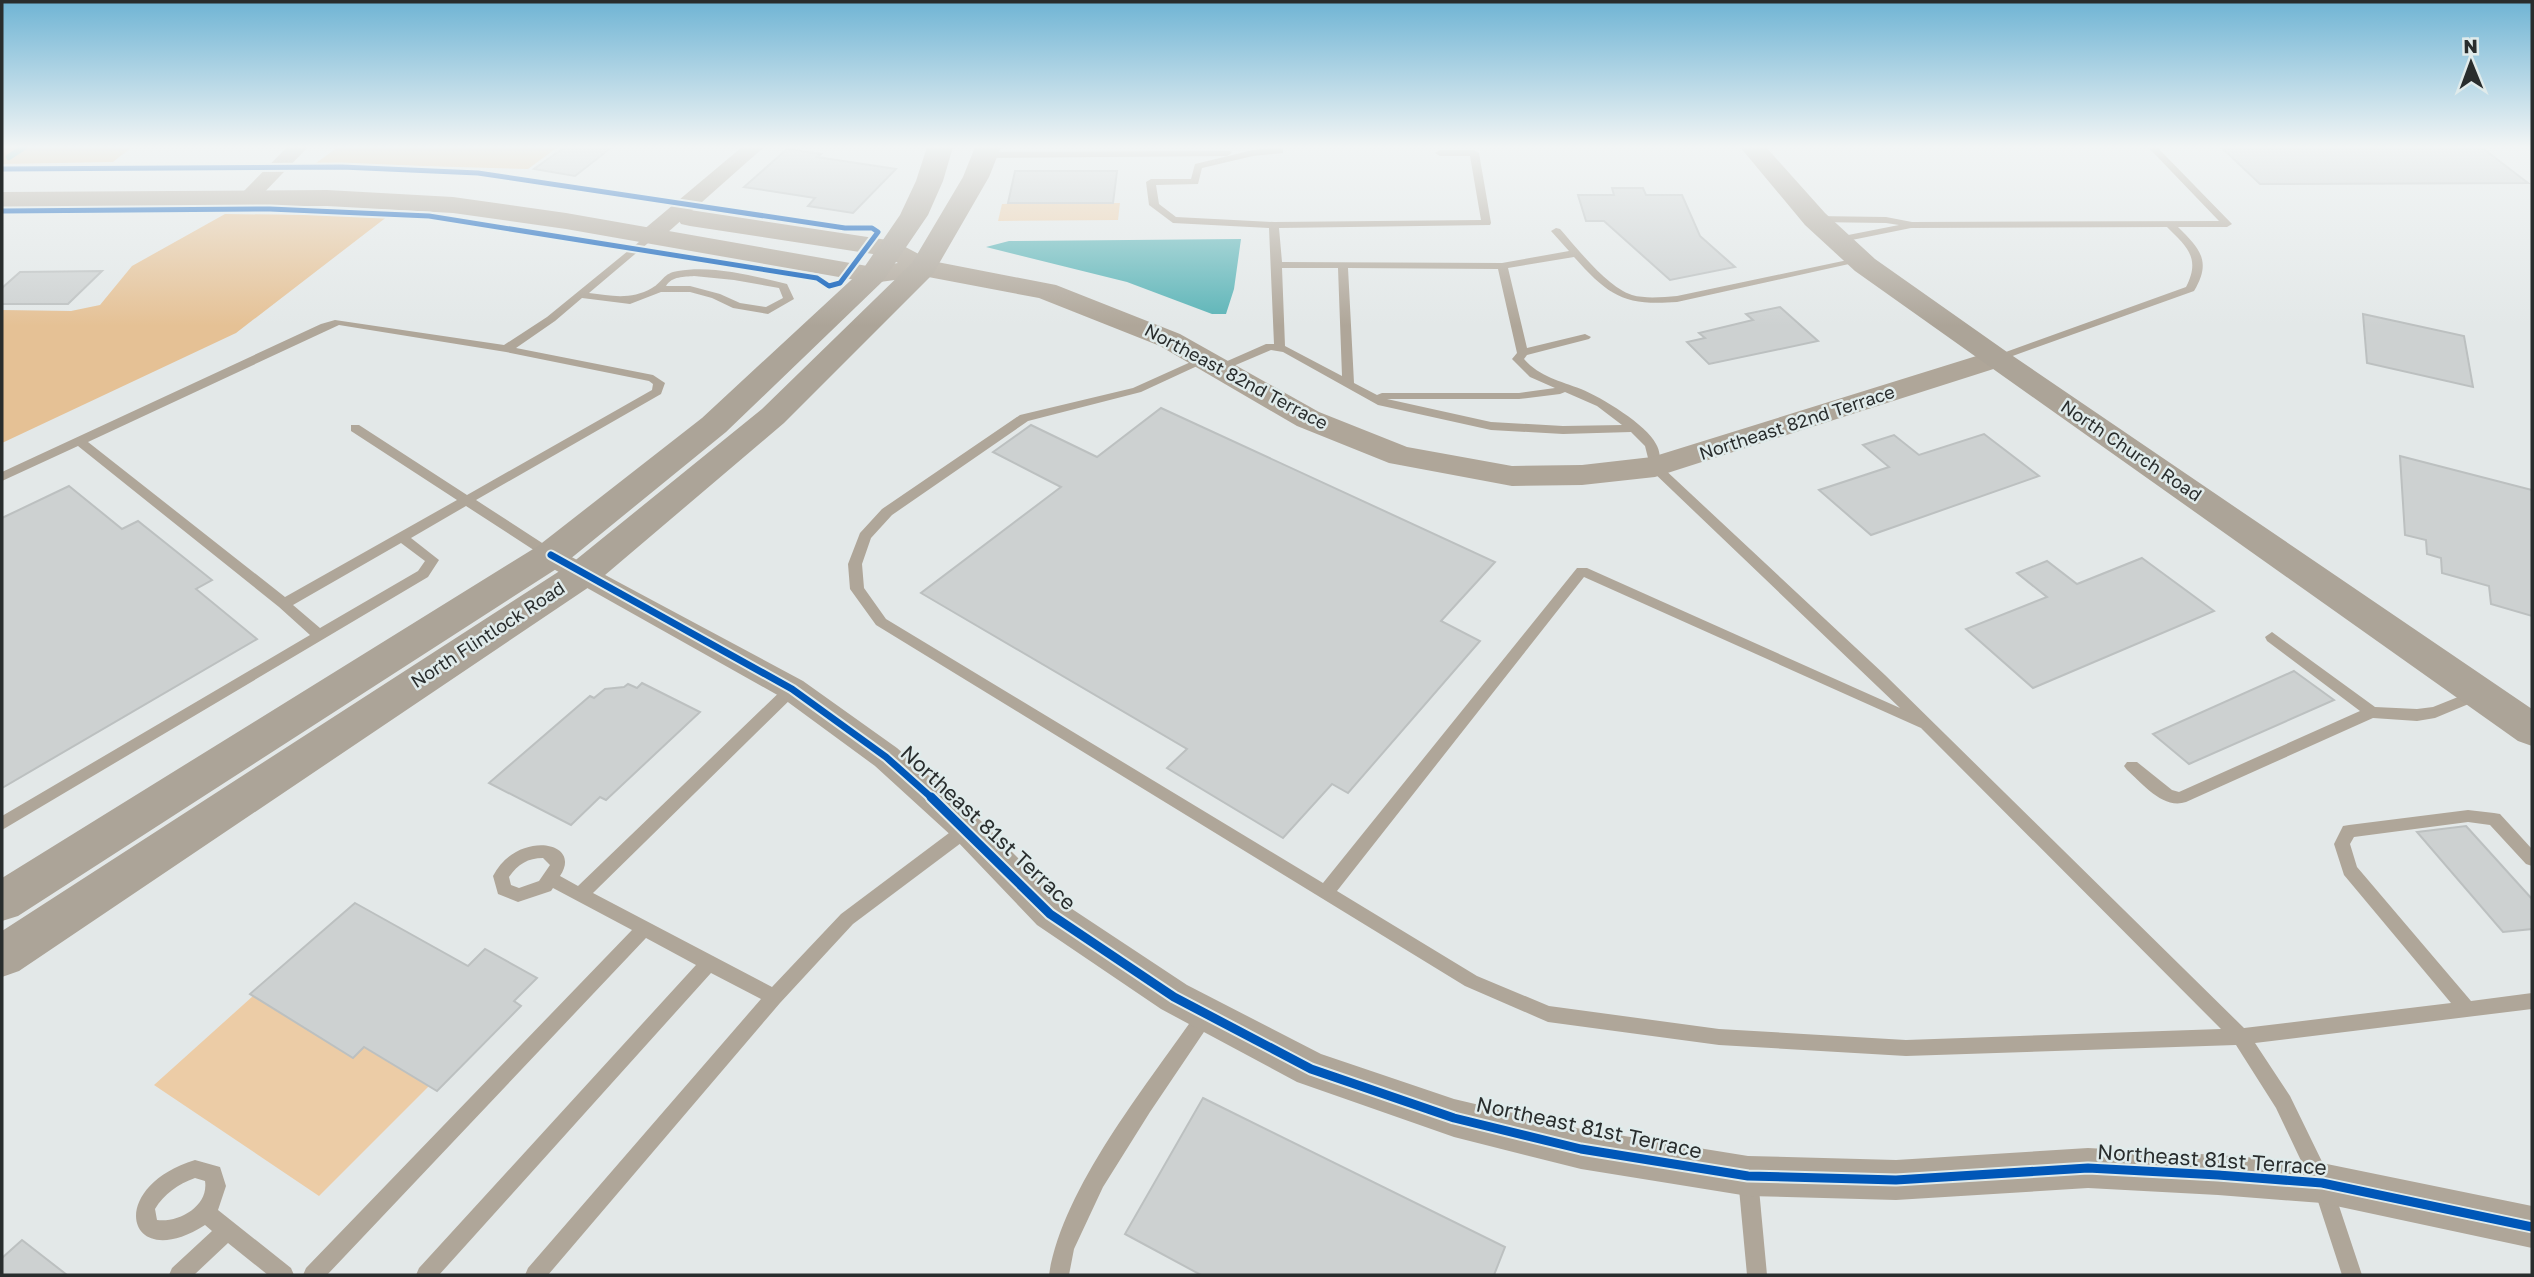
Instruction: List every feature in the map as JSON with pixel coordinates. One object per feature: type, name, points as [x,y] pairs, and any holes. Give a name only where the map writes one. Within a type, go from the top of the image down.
[{"type":"main road","name":"North Flintlock Road","points":[[2,902],[551,555],[714,425],[896,264],[918,207]]},
{"type":"main road","name":"North Flintlock Road","points":[[2,956],[585,572],[773,416],[896,264],[949,207]]},
{"type":"main road","name":"North Church Road","points":[[1807,207],[1837,239],[1996,359],[2532,730]]},
{"type":"street","name":"Northeast 82nd Terrace","points":[[463,207],[650,236],[896,264]]},
{"type":"street","name":"Northeast 82nd Terrace","points":[[618,207],[676,215],[896,264],[1046,291],[1121,318],[1212,363],[1308,419],[1400,456],[1512,476],[1582,475],[1655,467],[1996,359]]},
{"type":"street","points":[[650,236],[686,207]]},
{"type":"street","name":"Northeast 81st Terrace","points":[[551,555],[792,688],[886,757],[967,829],[1050,914],[1174,997],[1311,1069],[1454,1118],[1581,1149],[1748,1177],[1896,1180],[2088,1168],[2322,1183],[2532,1227]]},
{"type":"lane","points":[[1156,207],[1173,220],[1274,225],[1486,223],[1483,207]]},
{"type":"lane","points":[[1837,239],[1912,225],[2227,224],[2210,207]]},
{"type":"lane","points":[[1556,231],[1616,292],[1630,298],[1651,300],[1677,299],[1886,220],[1912,225]]},
{"type":"lane","points":[[1996,359],[2163,301],[2190,289],[2198,276],[2200,261],[2192,246],[2169,224]]},
{"type":"lane","points":[[1274,225],[1280,349]]},
{"type":"lane","points":[[506,349],[551,319],[650,236]]},
{"type":"lane","points":[[1277,265],[1502,266],[1578,253]]},
{"type":"lane","points":[[1343,266],[1348,384]]},
{"type":"lane","points":[[1502,266],[1523,353]]},
{"type":"lane","points":[[580,295],[630,301],[659,289],[690,289],[716,296],[737,306],[768,311],[789,299],[783,286],[686,270],[668,274],[660,281],[659,289]]},
{"type":"lane","points":[[2,477],[325,326],[339,322],[506,349],[653,377],[659,383],[657,391],[284,604]]},
{"type":"lane","points":[[1585,337],[1523,353],[1518,359],[1526,370],[1549,385],[1586,395],[1613,410],[1633,428],[1651,445],[1655,467],[1928,727],[2241,1037],[2283,1102],[2322,1183],[2352,1275]]},
{"type":"lane","points":[[1633,428],[1563,430],[1491,426],[1378,401],[1270,346],[1137,390],[1024,418],[887,512],[865,536],[855,564],[857,589],[881,622],[1471,981],[1548,1014],[1718,1037],[1906,1048],[2241,1037],[2532,1001]]},
{"type":"lane","points":[[1370,396],[1519,396],[1567,390]]},
{"type":"lane","points":[[355,428],[551,555]]},
{"type":"lane","points":[[79,442],[284,604],[320,636]]},
{"type":"lane","points":[[2,824],[423,574],[432,559],[401,537]]},
{"type":"lane","points":[[1325,893],[1582,571],[1928,727]]},
{"type":"lane","points":[[2272,637],[2372,712]]},
{"type":"lane","points":[[580,895],[792,688]]},
{"type":"lane","points":[[2132,766],[2168,796],[2180,798],[2372,712],[2417,715],[2480,694]]},
{"type":"lane","points":[[2467,1009],[2350,870],[2342,844],[2348,831],[2468,816],[2494,819],[2532,859]]},
{"type":"lane","points":[[535,1275],[774,997],[847,919],[967,829]]},
{"type":"lane","points":[[552,880],[774,997]]},
{"type":"lane","points":[[313,1275],[644,929]]},
{"type":"lane","points":[[426,1275],[709,963]]},
{"type":"lane","points":[[1059,1275],[1059,1257],[1074,1217],[1206,1014]]},
{"type":"lane","points":[[1748,1177],[1757,1275]]},
{"type":"lane","points":[[204,1212],[284,1275]]},
{"type":"lane","points":[[179,1275],[227,1231]]},
{"type":"shaded area","points":[[1001,207],[1120,207],[1118,220],[998,221]]},
{"type":"shaded area","points":[[225,214],[388,216],[236,333],[2,443],[2,310],[71,311],[100,305],[132,266]]},
{"type":"shaded area","points":[[253,996],[352,1057],[364,1047],[429,1086],[319,1196],[154,1085]]},
{"type":"water","points":[[1241,239],[1234,289],[1226,314],[1212,314],[1127,282],[986,247],[1009,241]]},
{"type":"building","points":[[812,207],[859,207],[853,213]]},
{"type":"building","points":[[1582,207],[1687,207],[1700,236],[1735,267],[1670,280],[1604,221],[1586,221]]},
{"type":"building","points":[[102,271],[68,304],[2,304],[2,288],[20,272]]},
{"type":"building","points":[[1780,307],[1818,341],[1709,364],[1687,342],[1705,338],[1699,333],[1753,320],[1746,314]]},
{"type":"building","points":[[2363,314],[2464,336],[2473,387],[2367,363]]},
{"type":"building","points":[[1161,408],[1495,562],[1441,621],[1480,641],[1348,793],[1332,784],[1283,838],[1167,768],[1187,749],[921,593],[1061,487],[993,452],[1031,425],[1097,457]]},
{"type":"building","points":[[1984,434],[2039,476],[1871,535],[1819,490],[1889,467],[1863,445],[1894,435],[1919,455]]},
{"type":"building","points":[[2400,456],[2532,490],[2532,616],[2491,604],[2489,586],[2442,573],[2441,558],[2427,554],[2426,540],[2405,535]]},
{"type":"building","points":[[69,486],[122,529],[138,521],[212,580],[196,589],[257,639],[2,788],[2,518]]},
{"type":"building","points":[[2142,558],[2214,611],[2033,688],[1966,629],[2047,597],[2017,573],[2047,561],[2077,584]]},
{"type":"building","points":[[2294,671],[2334,700],[2189,764],[2153,734]]},
{"type":"building","points":[[642,683],[700,712],[606,800],[600,797],[571,825],[489,783],[590,696],[594,698],[605,689],[628,684],[637,688]]},
{"type":"building","points":[[2466,826],[2532,899],[2532,929],[2503,932],[2417,832]]},
{"type":"building","points":[[355,903],[468,966],[485,949],[537,978],[514,1001],[521,1006],[437,1091],[364,1047],[353,1058],[250,994]]},
{"type":"building","points":[[1203,1098],[1505,1247],[1494,1275],[1201,1275],[1125,1234]]},
{"type":"building","points":[[22,1240],[67,1275],[2,1275],[2,1258]]},
{"type":"cycle path","points":[[2,211],[270,209],[429,216],[817,278],[829,286],[840,283],[878,232],[872,228],[845,228],[702,207]]},
{"type":"cycle path","points":[[551,555],[792,689],[886,757],[967,829],[1050,914],[1174,997],[1311,1069],[1454,1118],[1581,1149],[1748,1176],[1896,1180],[2088,1168],[2218,1175],[2322,1183],[2532,1227]]}]
